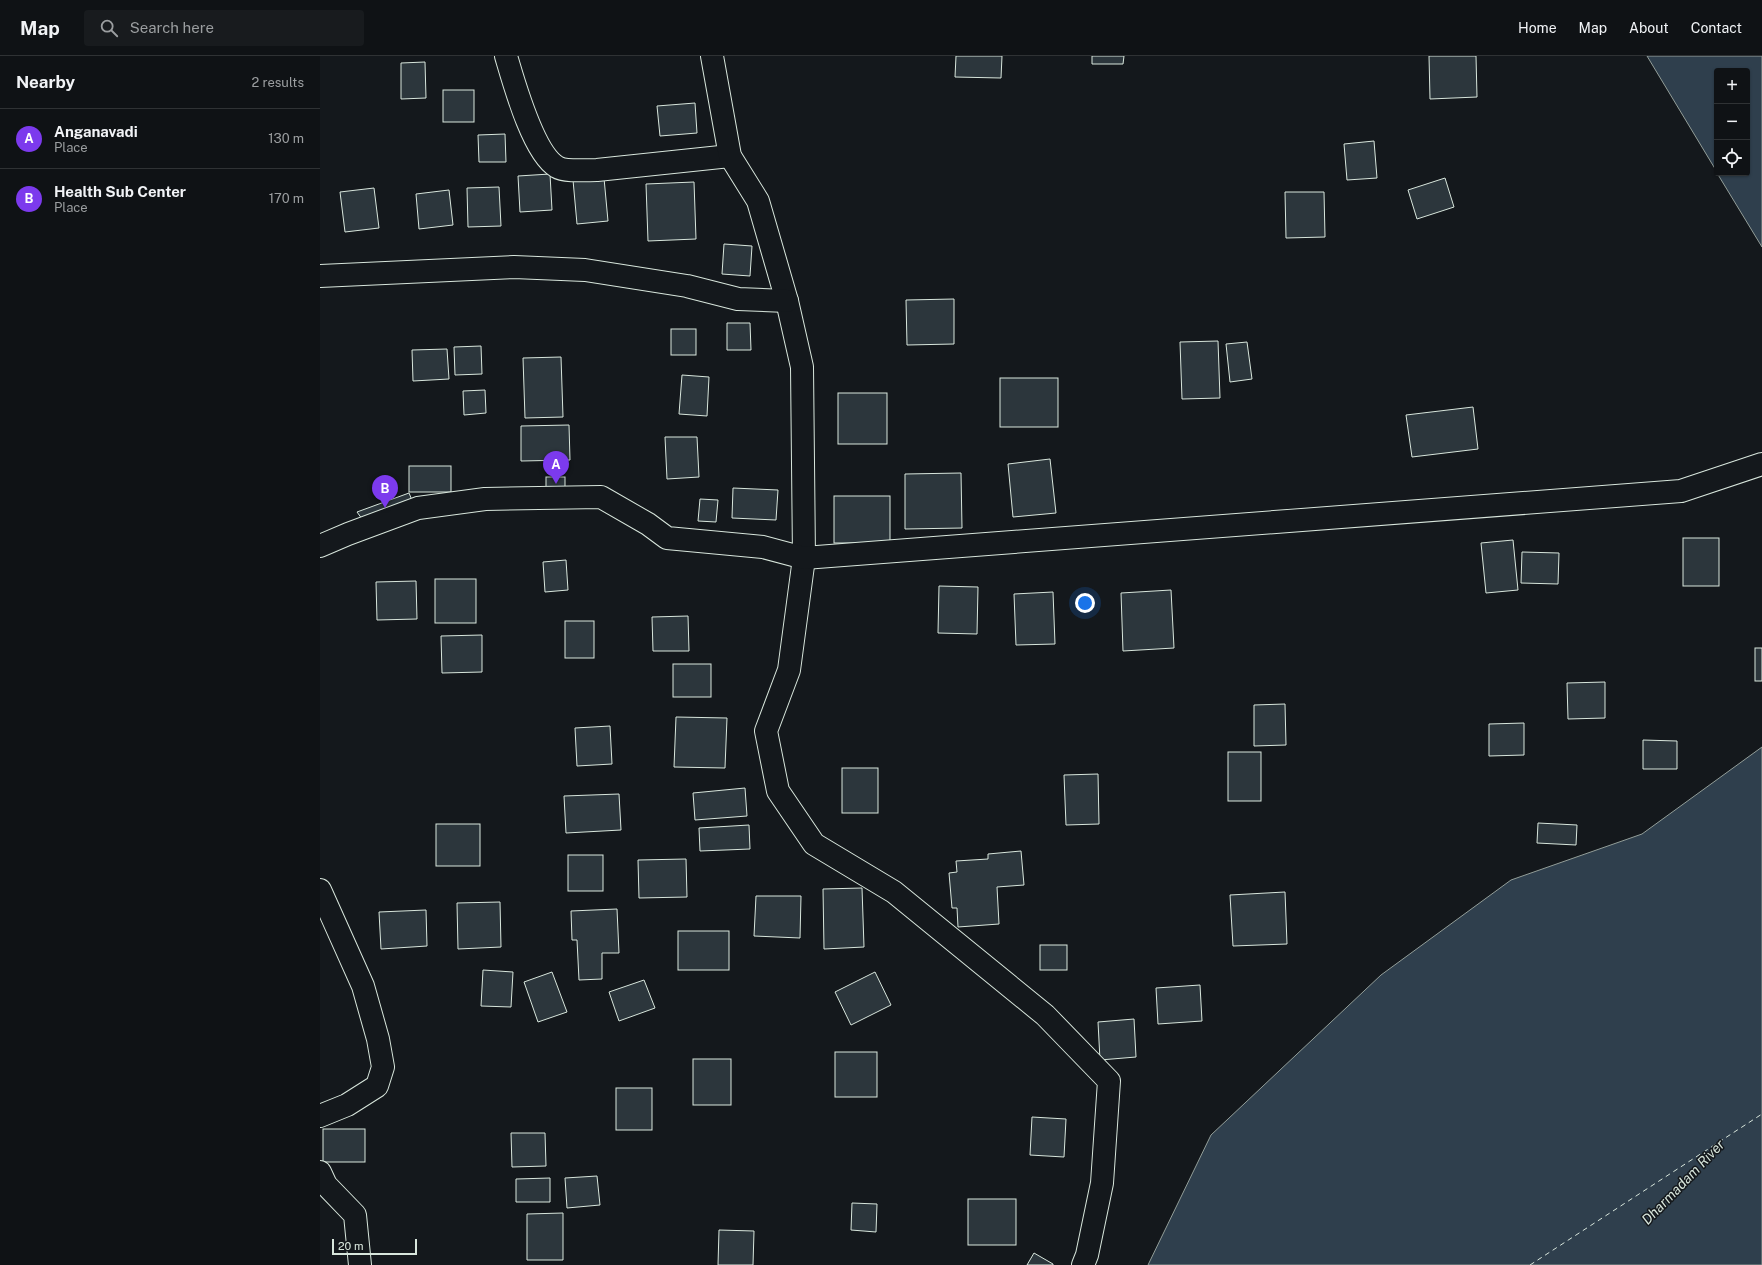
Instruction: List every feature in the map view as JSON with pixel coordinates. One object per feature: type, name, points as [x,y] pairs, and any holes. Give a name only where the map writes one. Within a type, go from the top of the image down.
[{"type":"street","points":[[506,56],[534,137],[545,156],[557,168],[597,170],[730,156]]},
{"type":"street","points":[[712,56],[730,156],[758,201],[787,301],[802,367],[804,558],[790,670],[766,732],[778,791],[814,844],[894,892],[1045,1015],[1109,1081],[1102,1182],[1088,1256],[1083,1265]]},
{"type":"street","points":[[320,276],[514,267],[585,270],[687,286],[738,299],[787,301]]},
{"type":"street","points":[[320,546],[418,508],[485,499],[601,497],[648,524],[667,538],[763,547],[804,558],[1681,491],[1762,464]]},
{"type":"street","points":[[320,890],[364,986],[378,1039],[383,1067],[377,1086],[347,1105],[320,1116]]},
{"type":"street","points":[[320,1172],[326,1185],[355,1215],[360,1265]]},
{"type":"water","points":[[1647,56],[1762,56],[1762,247],[1719,176],[1750,176],[1750,68],[1714,68],[1714,167]]},
{"type":"water","name":"Dharmadam River","points":[[1762,747],[1762,1265],[1148,1265],[1211,1135],[1381,975],[1511,880],[1642,834]]},
{"type":"building","points":[[956,56],[1002,56],[1001,78],[955,77]]},
{"type":"building","points":[[1092,56],[1124,56],[1123,64],[1092,64]]},
{"type":"building","points":[[1429,56],[1476,56],[1477,97],[1430,99]]},
{"type":"building","points":[[425,62],[426,98],[401,99],[401,63]]},
{"type":"building","points":[[443,90],[474,90],[474,122],[443,122]]},
{"type":"building","points":[[695,103],[697,133],[660,136],[657,106]]},
{"type":"building","points":[[505,134],[506,162],[479,162],[478,135]]},
{"type":"building","points":[[1374,141],[1377,178],[1347,180],[1344,144]]},
{"type":"building","points":[[550,174],[552,210],[520,212],[518,176]]},
{"type":"building","points":[[604,178],[608,221],[577,224],[573,180]]},
{"type":"building","points":[[1445,178],[1454,207],[1417,219],[1408,190]]},
{"type":"building","points":[[694,182],[696,239],[648,241],[646,184]]},
{"type":"building","points":[[499,187],[501,226],[468,227],[467,188]]},
{"type":"building","points":[[374,188],[379,228],[345,232],[340,192]]},
{"type":"building","points":[[449,190],[453,225],[419,229],[416,194]]},
{"type":"building","points":[[1285,192],[1324,192],[1325,237],[1286,238]]},
{"type":"building","points":[[724,244],[752,246],[750,276],[722,274]]},
{"type":"building","points":[[954,299],[954,344],[907,345],[906,300]]},
{"type":"building","points":[[727,323],[750,323],[751,350],[727,350]]},
{"type":"building","points":[[671,329],[696,329],[696,355],[671,355]]},
{"type":"building","points":[[1218,341],[1220,398],[1182,399],[1180,342]]},
{"type":"building","points":[[1247,342],[1252,379],[1230,382],[1226,344]]},
{"type":"building","points":[[481,346],[482,374],[455,375],[454,347]]},
{"type":"building","points":[[447,349],[449,379],[413,381],[412,350]]},
{"type":"building","points":[[561,357],[563,417],[525,418],[523,358]]},
{"type":"building","points":[[682,375],[709,377],[707,416],[679,414]]},
{"type":"building","points":[[1000,378],[1058,378],[1058,427],[1000,427]]},
{"type":"building","points":[[485,390],[486,413],[464,415],[463,391]]},
{"type":"building","points":[[838,393],[887,393],[887,444],[838,444]]},
{"type":"building","points":[[1473,407],[1478,449],[1412,457],[1406,415]]},
{"type":"building","points":[[569,425],[570,460],[521,461],[521,426]]},
{"type":"building","points":[[665,437],[697,437],[699,477],[667,479]]},
{"type":"building","points":[[1050,459],[1056,513],[1013,517],[1008,464]]},
{"type":"building","points":[[409,466],[451,466],[451,492],[409,492]]},
{"type":"building","points":[[961,473],[962,528],[905,529],[905,474]]},
{"type":"building","points":[[546,477],[565,477],[565,491],[546,491]]},
{"type":"building","points":[[733,488],[778,490],[776,520],[732,518]]},
{"type":"building","points":[[409,493],[414,505],[365,523],[357,512]]},
{"type":"building","points":[[834,496],[890,496],[890,543],[834,543]]},
{"type":"building","points":[[700,499],[718,500],[716,522],[698,521]]},
{"type":"building","points":[[1683,538],[1719,538],[1719,586],[1683,586]]},
{"type":"building","points":[[1513,540],[1518,590],[1486,593],[1481,543]]},
{"type":"building","points":[[1522,552],[1559,553],[1558,584],[1521,583]]},
{"type":"building","points":[[566,560],[568,590],[545,592],[543,562]]},
{"type":"building","points":[[435,579],[476,579],[476,623],[435,623]]},
{"type":"building","points":[[416,581],[417,619],[377,620],[376,582]]},
{"type":"building","points":[[939,586],[978,587],[977,634],[938,633]]},
{"type":"building","points":[[1171,590],[1174,648],[1123,651],[1121,593]]},
{"type":"building","points":[[1053,592],[1055,644],[1016,645],[1014,594]]},
{"type":"building","points":[[688,616],[689,651],[653,651],[652,617]]},
{"type":"building","points":[[565,621],[594,621],[594,658],[565,658]]},
{"type":"building","points":[[482,635],[482,672],[442,673],[441,636]]},
{"type":"building","points":[[1755,648],[1762,648],[1762,681],[1755,681]]},
{"type":"building","points":[[673,664],[711,664],[711,697],[673,697]]},
{"type":"building","points":[[1605,682],[1605,718],[1568,719],[1567,683]]},
{"type":"building","points":[[1285,704],[1286,745],[1254,746],[1254,705]]},
{"type":"building","points":[[676,717],[727,718],[725,768],[674,767]]},
{"type":"building","points":[[1524,723],[1524,755],[1489,756],[1489,724]]},
{"type":"building","points":[[610,726],[612,764],[577,766],[575,728]]},
{"type":"building","points":[[1643,740],[1677,741],[1677,769],[1643,769]]},
{"type":"building","points":[[1228,752],[1261,752],[1261,801],[1228,801]]},
{"type":"building","points":[[842,768],[878,768],[878,813],[842,813]]},
{"type":"building","points":[[1098,774],[1099,824],[1066,825],[1064,775]]},
{"type":"building","points":[[745,788],[747,816],[695,820],[693,793]]},
{"type":"building","points":[[619,794],[621,830],[566,833],[564,796]]},
{"type":"building","points":[[1538,823],[1577,825],[1576,845],[1537,843]]},
{"type":"building","points":[[436,824],[480,824],[480,866],[436,866]]},
{"type":"building","points":[[749,825],[750,849],[700,851],[699,828]]},
{"type":"building","points":[[1021,851],[1024,885],[997,887],[999,924],[958,927],[957,908],[952,908],[949,873],[957,872],[956,861],[988,859],[988,854]]},
{"type":"building","points":[[568,855],[603,855],[603,891],[568,891]]},
{"type":"building","points":[[686,859],[687,897],[639,898],[638,860]]},
{"type":"building","points":[[862,888],[864,947],[824,949],[823,889]]},
{"type":"building","points":[[1285,892],[1287,944],[1233,946],[1230,895]]},
{"type":"building","points":[[756,896],[801,896],[800,938],[754,936]]},
{"type":"building","points":[[500,902],[501,947],[458,949],[457,903]]},
{"type":"building","points":[[617,909],[619,953],[602,953],[602,979],[579,980],[577,940],[572,940],[571,911]]},
{"type":"building","points":[[426,910],[427,946],[381,949],[379,912]]},
{"type":"building","points":[[678,931],[729,931],[729,970],[678,970]]},
{"type":"building","points":[[1040,945],[1067,945],[1067,970],[1040,970]]},
{"type":"building","points":[[483,970],[513,972],[511,1007],[481,1006]]},
{"type":"building","points":[[552,972],[567,1012],[538,1022],[524,982]]},
{"type":"building","points":[[875,972],[891,1005],[851,1025],[835,992]]},
{"type":"building","points":[[644,980],[655,1008],[619,1021],[609,992]]},
{"type":"building","points":[[1200,985],[1202,1021],[1158,1024],[1156,988]]},
{"type":"building","points":[[1134,1019],[1136,1057],[1100,1060],[1098,1022]]},
{"type":"building","points":[[835,1052],[877,1052],[877,1097],[835,1097]]},
{"type":"building","points":[[693,1059],[731,1059],[731,1105],[693,1105]]},
{"type":"building","points":[[616,1088],[652,1088],[652,1130],[616,1130]]},
{"type":"building","points":[[1032,1117],[1066,1119],[1064,1157],[1030,1155]]},
{"type":"building","points":[[323,1129],[365,1129],[365,1162],[323,1162]]},
{"type":"building","points":[[511,1133],[545,1133],[546,1166],[512,1167]]},
{"type":"building","points":[[597,1176],[600,1205],[567,1208],[565,1178]]},
{"type":"building","points":[[550,1178],[550,1202],[516,1202],[516,1179]]},
{"type":"building","points":[[968,1199],[1016,1199],[1016,1245],[968,1245]]},
{"type":"building","points":[[852,1203],[877,1204],[876,1232],[851,1230]]},
{"type":"building","points":[[563,1213],[563,1260],[527,1260],[527,1214]]},
{"type":"building","points":[[719,1230],[754,1231],[753,1265],[718,1265]]},
{"type":"building","points":[[1034,1253],[1053,1264],[1053,1265],[1027,1265]]},
{"type":"ferry route","points":[[1530,1265],[1762,1114]]},
{"type":"place","name":"Anganavadi","points":[[556,484]]},
{"type":"place","name":"Health Sub Center","points":[[385,508]]}]
